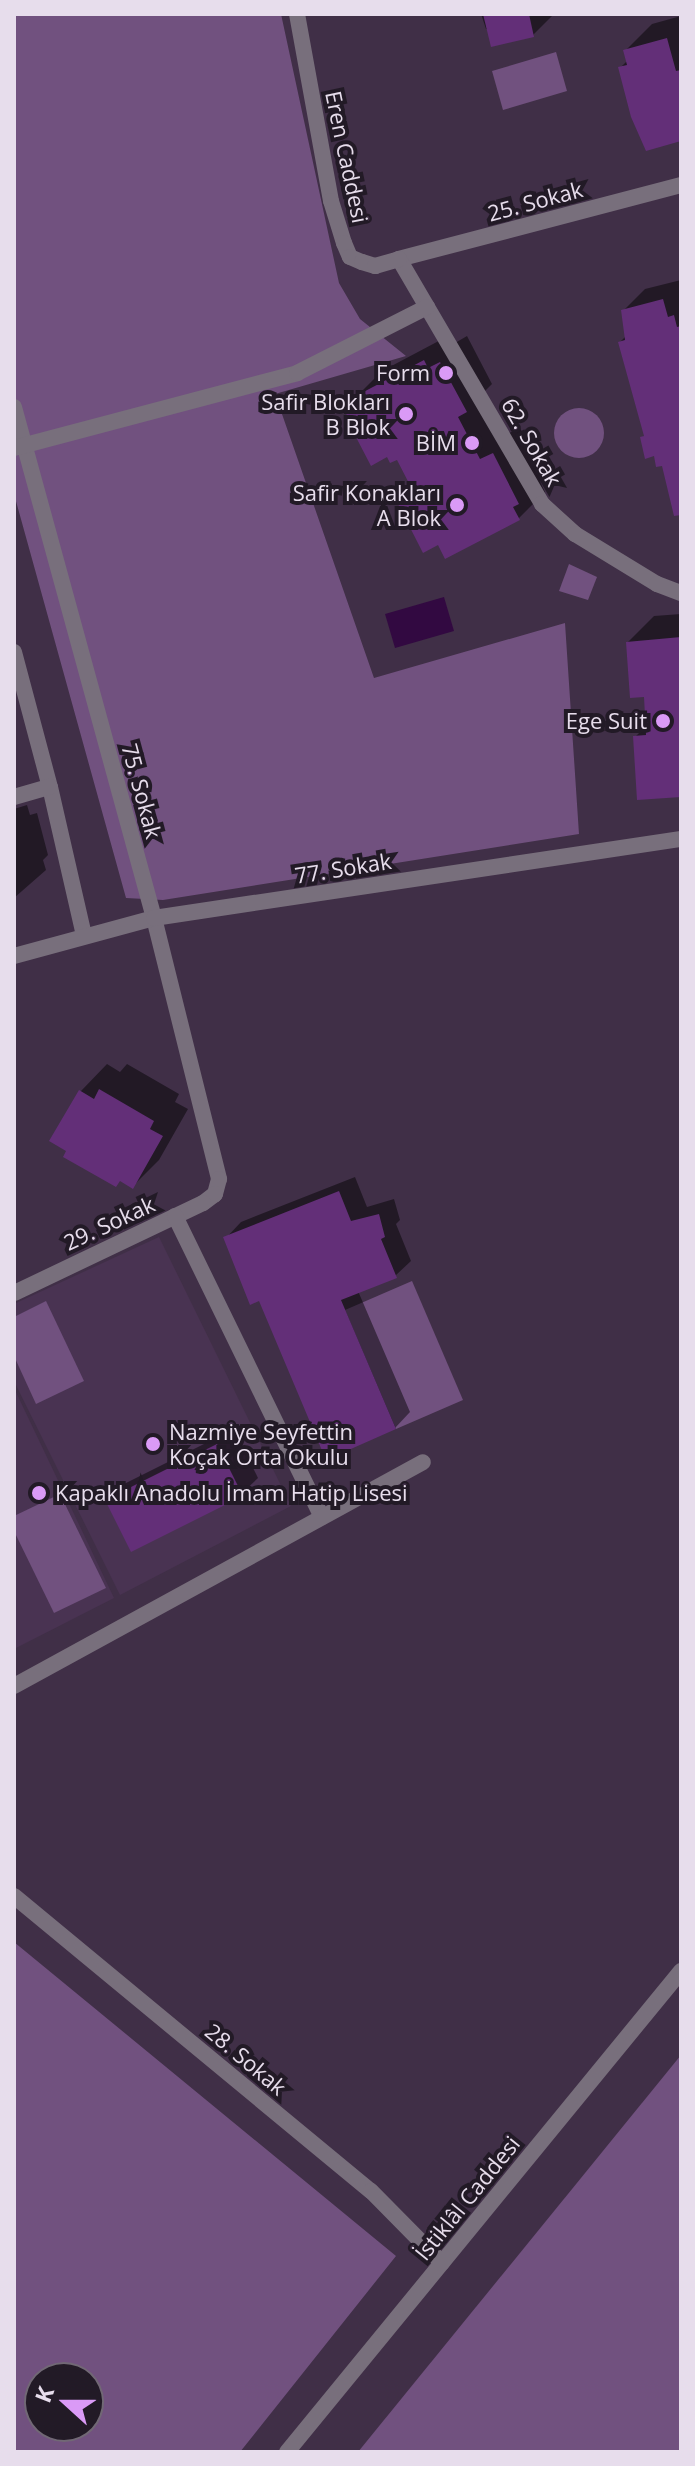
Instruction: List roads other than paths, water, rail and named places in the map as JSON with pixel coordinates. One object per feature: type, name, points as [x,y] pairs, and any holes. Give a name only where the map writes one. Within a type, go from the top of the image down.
[{"type":"street","name":"Eren Caddesi","points":[[297,14],[331,201],[344,243],[350,257],[375,266],[399,259]]},
{"type":"street","name":"25. Sokak","points":[[399,259],[681,185]]},
{"type":"street","name":"62. Sokak","points":[[399,259],[542,504],[575,534],[657,584],[681,593]]},
{"type":"street","points":[[20,446],[297,373],[427,307]]},
{"type":"street","name":"75. Sokak","points":[[14,407],[20,446],[154,918],[218,1171],[218,1187]]},
{"type":"street","points":[[14,652],[50,787],[84,936]]},
{"type":"street","points":[[14,797],[50,787]]},
{"type":"street","name":"77. Sokak","points":[[14,956],[154,918],[681,839]]},
{"type":"street","name":"29. Sokak","points":[[14,1293],[209,1199],[218,1187]]},
{"type":"street","points":[[175,1216],[322,1517]]},
{"type":"street","points":[[14,1686],[423,1462]]},
{"type":"street","name":"28. Sokak","points":[[14,1896],[371,2191],[442,2263]]},
{"type":"street","name":"İstiklâl Caddesi","points":[[287,2452],[681,1971]]},
{"type":"place","name":"Form","points":[[446,373]]},
{"type":"place","name":"Safir Blokları B Blok","points":[[406,414]]},
{"type":"place","name":"BİM","points":[[472,443]]},
{"type":"place","name":"Safir Konakları A Blok","points":[[457,505]]},
{"type":"place","name":"Ege Suit","points":[[663,721]]},
{"type":"place","name":"Nazmiye Seyfettin Koçak Orta Okulu","points":[[153,1444]]},
{"type":"place","name":"Kapaklı Anadolu İmam Hatip Lisesi","points":[[39,1493]]}]
